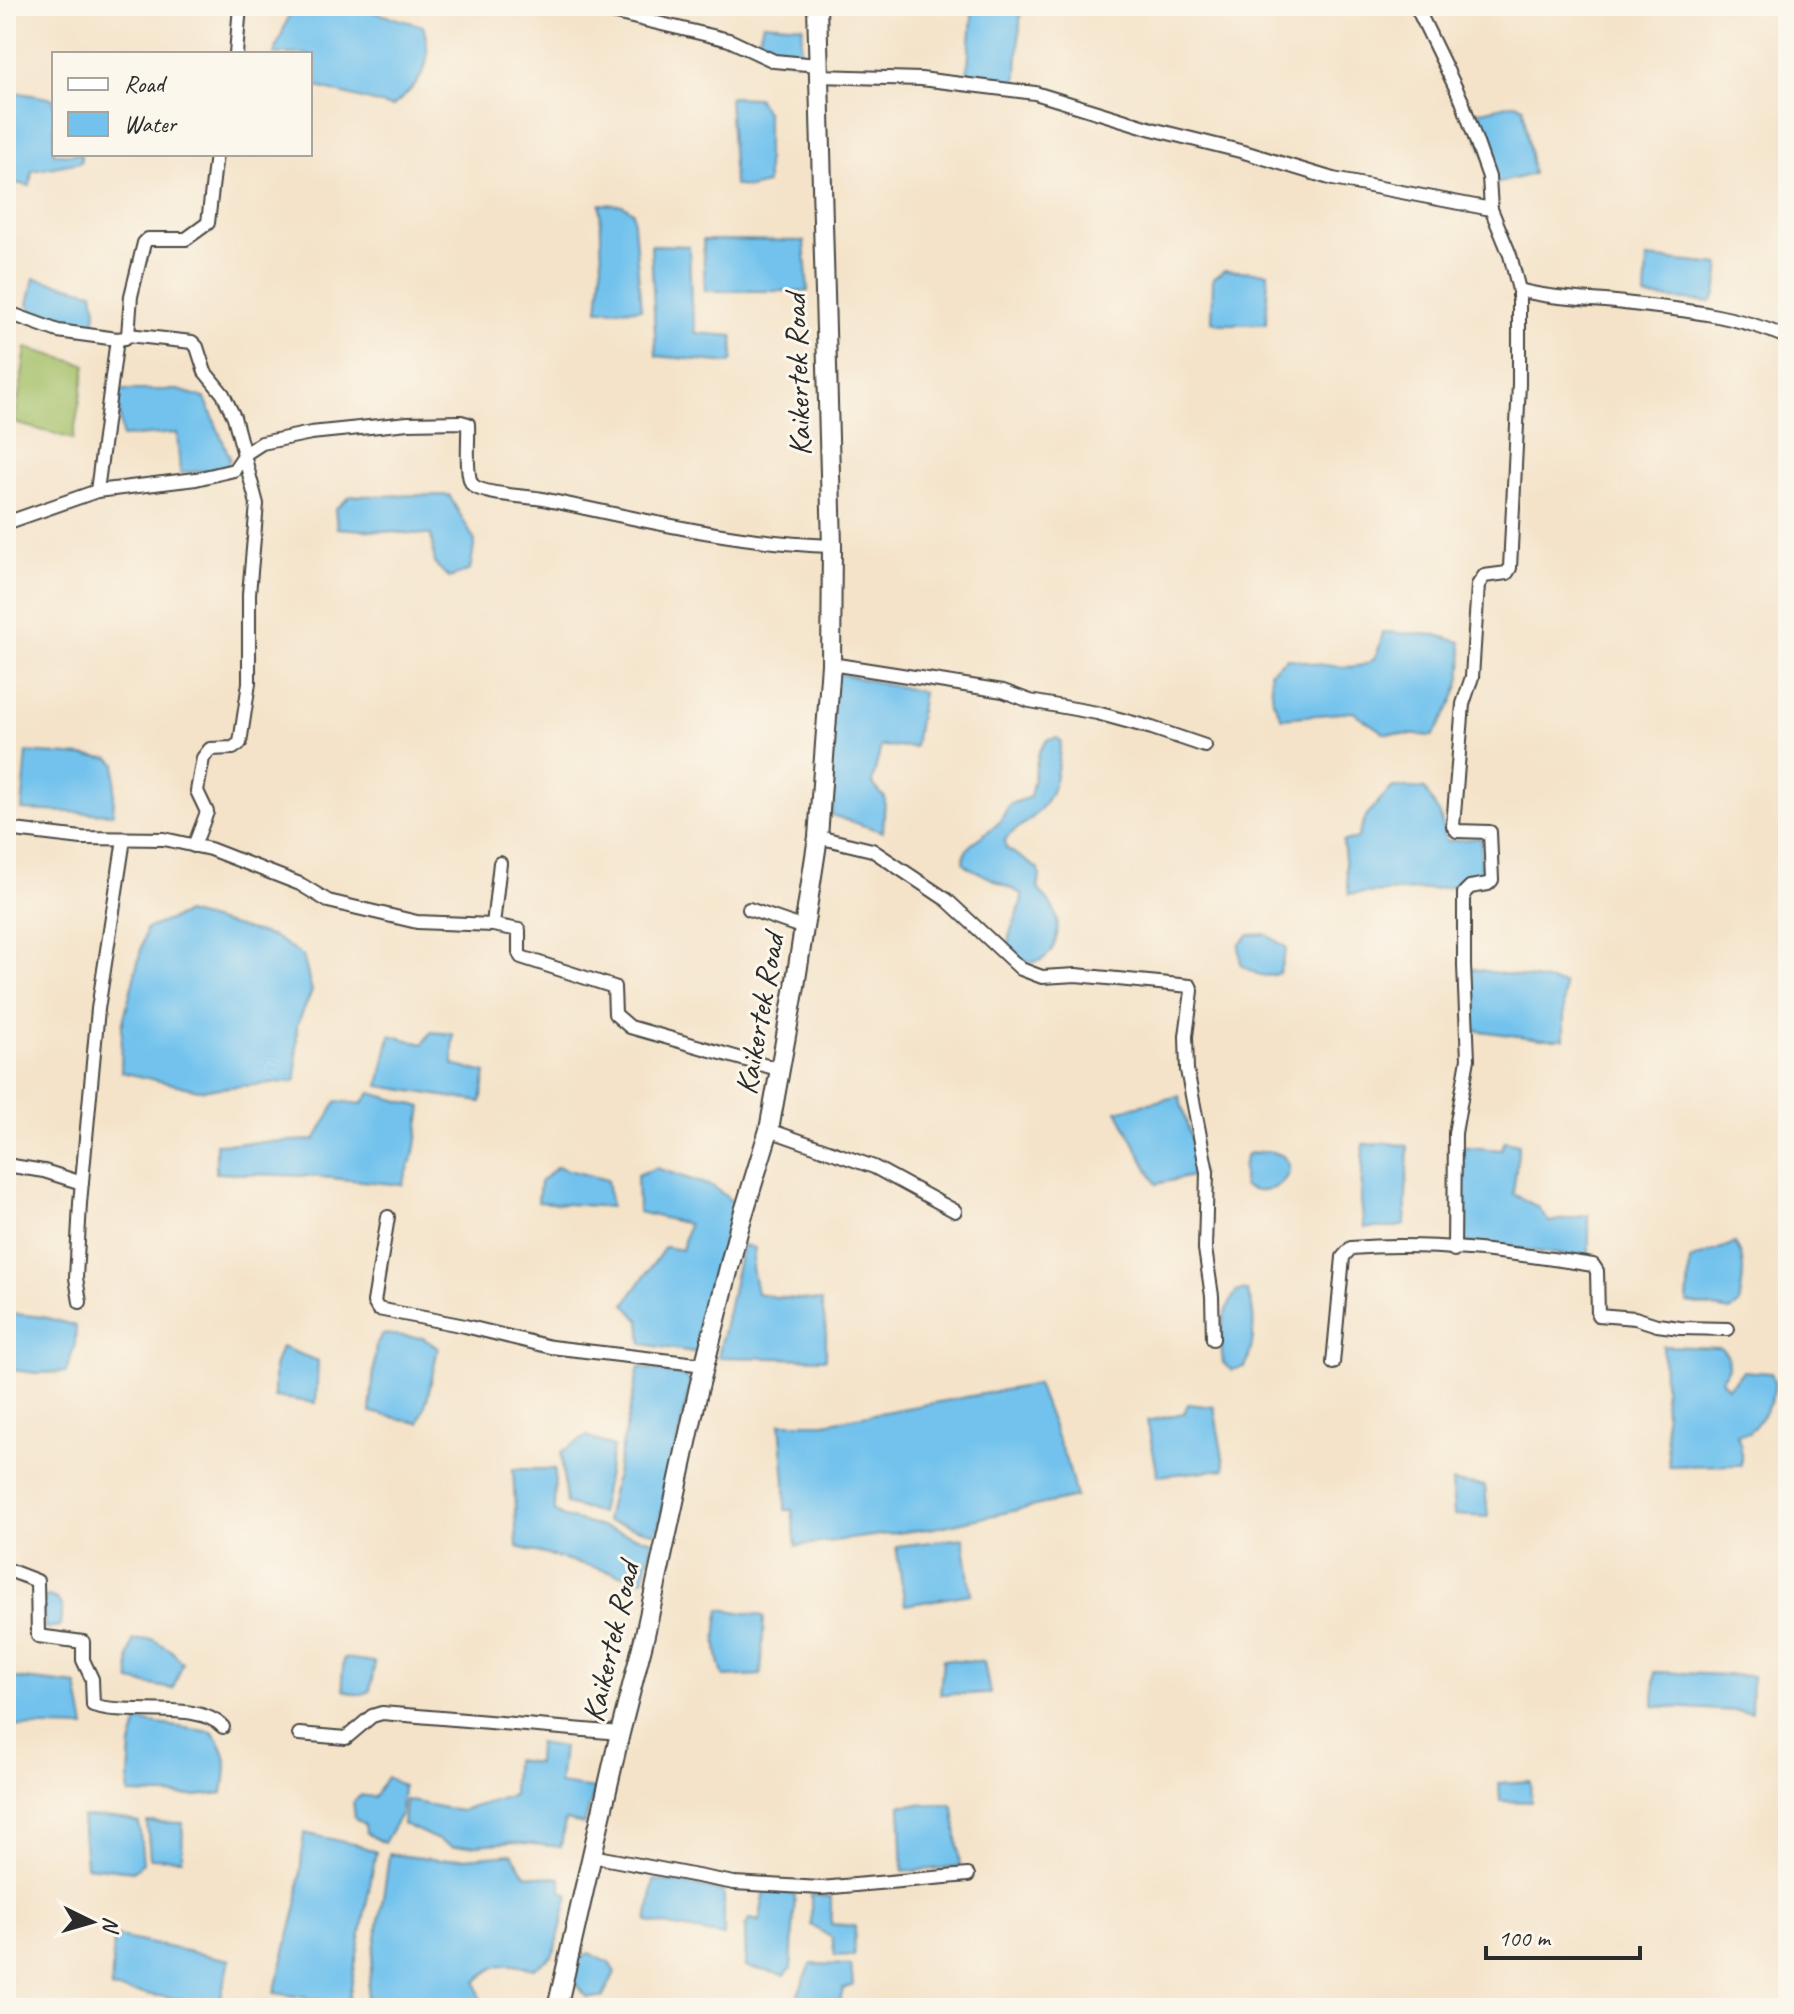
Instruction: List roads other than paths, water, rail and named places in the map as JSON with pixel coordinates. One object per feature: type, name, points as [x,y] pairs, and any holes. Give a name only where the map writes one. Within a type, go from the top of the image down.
[{"type":"main road","name":"Kaikertek Road","points":[[557,2008],[705,1365],[739,1228],[769,1130],[818,837],[831,664],[832,546],[817,6]]},
{"type":"street","points":[[236,52],[240,6]]},
{"type":"street","points":[[586,6],[729,40],[774,61],[818,70],[1035,93],[1333,179],[1491,209]]},
{"type":"street","points":[[1416,6],[1462,101],[1489,177],[1491,209],[1510,255],[1519,290],[1519,384],[1510,568],[1502,575],[1484,576],[1478,585],[1472,677],[1463,704],[1453,826],[1457,831],[1490,832],[1492,880],[1488,884],[1470,887],[1464,893],[1468,1059],[1455,1133],[1454,1250]]},
{"type":"street","points":[[97,491],[123,337],[144,243],[148,239],[186,239],[208,223],[216,156]]},
{"type":"street","points":[[1519,290],[1536,295],[1623,303],[1757,324],[1788,338]]},
{"type":"street","points":[[6,312],[58,331],[196,344],[205,372],[223,394],[234,417],[257,504],[249,594],[249,683],[240,743],[233,748],[210,749],[203,758],[197,791],[207,812],[194,846]]},
{"type":"street","points":[[6,523],[97,491],[196,479],[234,470],[245,454],[262,443],[311,433],[408,423],[461,422],[468,424],[472,484],[481,490],[540,499],[619,517],[792,545],[832,546]]},
{"type":"street","points":[[831,664],[1003,691],[1030,701],[1097,713],[1205,746]]},
{"type":"street","points":[[6,829],[82,838],[164,839],[210,849],[300,884],[328,901],[417,922],[493,925],[519,930],[521,957],[614,987],[615,1014],[630,1027],[781,1070]]},
{"type":"street","points":[[818,837],[872,850],[947,900],[1021,969],[1042,977],[1076,975],[1190,986],[1187,1070],[1207,1172],[1205,1249],[1212,1296],[1213,1339]]},
{"type":"street","points":[[80,1302],[76,1278],[98,1009],[124,839]]},
{"type":"street","points":[[493,925],[500,863]]},
{"type":"street","points":[[749,909],[804,928]]},
{"type":"street","points":[[769,1130],[874,1167],[955,1211]]},
{"type":"street","points":[[6,1165],[44,1171],[82,1183]]},
{"type":"street","points":[[388,1217],[374,1302],[378,1309],[551,1347],[705,1365]]},
{"type":"street","points":[[1333,1363],[1343,1257],[1346,1251],[1376,1246],[1519,1254],[1593,1265],[1597,1271],[1598,1315],[1635,1318],[1680,1328],[1728,1329]]},
{"type":"street","points":[[6,1569],[37,1581],[38,1636],[83,1642],[83,1660],[92,1679],[93,1705],[194,1714],[213,1719],[223,1727]]},
{"type":"street","points":[[299,1734],[346,1738],[372,1716],[382,1713],[620,1733]]},
{"type":"street","points":[[592,1856],[734,1883],[821,1888],[968,1875]]},
{"type":"water","points":[[326,6],[363,9],[423,26],[427,52],[423,72],[392,107],[312,86],[312,52],[275,52],[290,13]]},
{"type":"water","points":[[973,6],[1021,6],[1016,88],[967,79]]},
{"type":"water","points":[[763,23],[803,26],[800,54],[795,62],[756,50]]},
{"type":"water","points":[[9,91],[52,99],[52,156],[81,156],[81,162],[32,171],[30,186],[6,181],[6,95]]},
{"type":"water","points":[[729,97],[757,98],[767,114],[767,184],[749,188],[734,185]]},
{"type":"water","points":[[1516,103],[1523,107],[1533,174],[1498,183],[1491,174],[1469,114]]},
{"type":"water","points":[[600,204],[623,205],[633,212],[641,309],[598,310],[602,267]]},
{"type":"water","points":[[703,240],[804,241],[808,291],[705,291]]},
{"type":"water","points":[[651,245],[689,246],[691,304],[696,333],[733,336],[733,359],[730,363],[656,356]]},
{"type":"water","points":[[1647,258],[1720,265],[1716,294],[1711,302],[1645,297]]},
{"type":"water","points":[[1224,270],[1268,273],[1266,324],[1219,324],[1212,321],[1213,279]]},
{"type":"water","points":[[34,278],[93,292],[96,311],[94,327],[83,332],[34,313],[28,304]]},
{"type":"water","points":[[117,390],[178,390],[205,398],[230,458],[225,469],[180,473],[177,433],[122,437]]},
{"type":"water","points":[[449,495],[475,541],[470,570],[449,578],[435,564],[431,535],[337,528],[335,509],[351,496]]},
{"type":"water","points":[[1383,632],[1436,635],[1461,642],[1462,669],[1457,692],[1433,736],[1384,733],[1353,712],[1282,718],[1273,701],[1270,672],[1287,658],[1347,667],[1368,663],[1376,655]]},
{"type":"water","points":[[836,673],[923,692],[915,747],[881,746],[872,783],[885,798],[883,832],[831,815],[834,794],[825,792]]},
{"type":"water","points":[[1057,738],[1061,741],[1059,762],[1047,800],[1034,816],[1005,840],[1006,848],[1038,869],[1038,888],[1056,915],[1057,938],[1053,947],[1048,955],[1031,962],[1010,953],[1009,937],[1020,909],[1022,894],[963,862],[967,849],[999,822],[1010,804],[1030,797],[1039,752],[1047,740]]},
{"type":"water","points":[[27,752],[110,758],[116,764],[113,814],[22,810]]},
{"type":"water","points":[[1393,787],[1425,789],[1440,815],[1446,841],[1481,838],[1481,883],[1349,894],[1343,841],[1358,838],[1367,816]]},
{"type":"water","points":[[186,913],[274,937],[303,956],[312,991],[297,1025],[296,1081],[198,1090],[121,1072],[122,1026],[146,929]]},
{"type":"water","points":[[1266,934],[1287,948],[1279,973],[1269,976],[1241,965],[1239,945],[1249,935]]},
{"type":"water","points":[[1467,968],[1564,984],[1564,1039],[1473,1030]]},
{"type":"water","points":[[431,1032],[453,1034],[453,1065],[486,1073],[481,1102],[379,1086],[390,1035],[423,1044]]},
{"type":"water","points":[[371,1093],[422,1107],[415,1152],[402,1185],[310,1176],[216,1173],[216,1144],[315,1140],[337,1101],[361,1104]]},
{"type":"water","points":[[1179,1096],[1201,1174],[1156,1184],[1117,1111]]},
{"type":"water","points":[[1505,1141],[1519,1144],[1513,1194],[1538,1207],[1549,1222],[1589,1215],[1589,1258],[1463,1242],[1458,1146],[1501,1150]]},
{"type":"water","points":[[1363,1144],[1408,1146],[1405,1225],[1364,1228],[1361,1201]]},
{"type":"water","points":[[1267,1151],[1281,1155],[1288,1162],[1285,1179],[1267,1190],[1255,1191],[1243,1186],[1243,1166],[1247,1154]]},
{"type":"water","points":[[557,1167],[607,1180],[611,1207],[538,1202],[540,1182]]},
{"type":"water","points":[[656,1168],[714,1187],[734,1203],[699,1353],[642,1344],[640,1321],[625,1304],[665,1247],[682,1250],[688,1224],[638,1212],[637,1175]]},
{"type":"water","points":[[1735,1243],[1743,1265],[1739,1305],[1730,1311],[1687,1303],[1690,1260]]},
{"type":"water","points":[[742,1245],[755,1248],[752,1268],[757,1293],[821,1301],[826,1328],[826,1359],[718,1357]]},
{"type":"water","points":[[1247,1291],[1250,1299],[1253,1339],[1245,1367],[1231,1370],[1223,1363],[1222,1326],[1236,1292]]},
{"type":"water","points":[[6,1313],[44,1317],[76,1326],[75,1344],[66,1372],[36,1373],[6,1369]]},
{"type":"water","points":[[383,1334],[423,1338],[438,1348],[419,1423],[370,1412],[376,1344]]},
{"type":"water","points":[[1663,1346],[1721,1348],[1727,1355],[1728,1367],[1721,1380],[1728,1387],[1743,1371],[1771,1373],[1774,1389],[1769,1405],[1749,1433],[1737,1434],[1741,1446],[1741,1465],[1669,1466]]},
{"type":"water","points":[[281,1347],[318,1361],[316,1403],[274,1397],[274,1367]]},
{"type":"water","points":[[639,1367],[687,1377],[690,1384],[657,1533],[606,1521]]},
{"type":"water","points":[[1037,1384],[1069,1469],[1076,1497],[935,1528],[796,1546],[792,1510],[785,1510],[780,1423],[825,1423]]},
{"type":"water","points":[[1188,1404],[1214,1407],[1225,1469],[1158,1476],[1147,1421],[1184,1413]]},
{"type":"water","points":[[587,1436],[613,1447],[600,1513],[566,1504],[561,1452]]},
{"type":"water","points":[[513,1469],[555,1469],[554,1511],[564,1517],[653,1541],[643,1580],[517,1547]]},
{"type":"water","points":[[1452,1482],[1485,1486],[1488,1517],[1454,1515]]},
{"type":"water","points":[[963,1538],[971,1594],[905,1605],[896,1546]]},
{"type":"water","points":[[49,1596],[57,1599],[62,1607],[60,1626],[45,1628],[42,1598]]},
{"type":"water","points":[[720,1609],[764,1616],[761,1675],[724,1677],[717,1643]]},
{"type":"water","points":[[152,1639],[171,1650],[183,1663],[173,1689],[130,1681],[129,1656],[133,1640]]},
{"type":"water","points":[[344,1658],[375,1662],[370,1691],[357,1694],[344,1690]]},
{"type":"water","points":[[943,1659],[984,1662],[990,1694],[940,1694]]},
{"type":"water","points":[[1655,1672],[1752,1676],[1751,1712],[1654,1706]]},
{"type":"water","points":[[6,1677],[77,1685],[85,1728],[6,1726]]},
{"type":"water","points":[[138,1721],[212,1732],[222,1747],[226,1761],[223,1793],[196,1796],[128,1794],[131,1745]]},
{"type":"water","points":[[538,1743],[563,1747],[559,1784],[595,1789],[584,1824],[565,1820],[561,1847],[513,1842],[453,1847],[403,1824],[405,1800],[460,1811],[513,1795],[514,1760],[537,1763]]},
{"type":"water","points":[[387,1777],[403,1786],[401,1814],[384,1843],[366,1833],[365,1825],[355,1818],[353,1801],[360,1795],[374,1797]]},
{"type":"water","points":[[1530,1781],[1531,1802],[1500,1801],[1499,1783]]},
{"type":"water","points":[[950,1804],[954,1808],[960,1866],[903,1872],[900,1805]]},
{"type":"water","points":[[82,1817],[122,1818],[139,1823],[143,1863],[133,1871],[86,1866]]},
{"type":"water","points":[[147,1822],[183,1823],[182,1859],[150,1858]]},
{"type":"water","points":[[304,1833],[376,1852],[348,2004],[274,1993],[297,1906]]},
{"type":"water","points":[[389,1854],[439,1860],[512,1854],[526,1875],[561,1878],[561,1891],[569,1895],[552,1956],[534,1969],[502,1965],[490,1970],[476,1982],[481,2000],[367,1998]]},
{"type":"water","points":[[654,1880],[724,1892],[724,1936],[647,1922]]},
{"type":"water","points":[[771,1888],[795,1895],[791,1968],[785,1975],[746,1967],[745,1927],[750,1919],[759,1921],[765,1891]]},
{"type":"water","points":[[811,1895],[831,1897],[831,1924],[855,1926],[854,1955],[835,1956],[832,1938],[811,1925]]},
{"type":"water","points":[[114,1936],[230,1960],[219,2005],[111,1989]]},
{"type":"water","points":[[589,1953],[609,1963],[615,1972],[603,1997],[587,1997],[572,1978],[577,1959]]},
{"type":"water","points":[[811,1964],[851,1965],[853,1985],[843,1989],[839,2006],[842,2008],[792,2008]]}]
